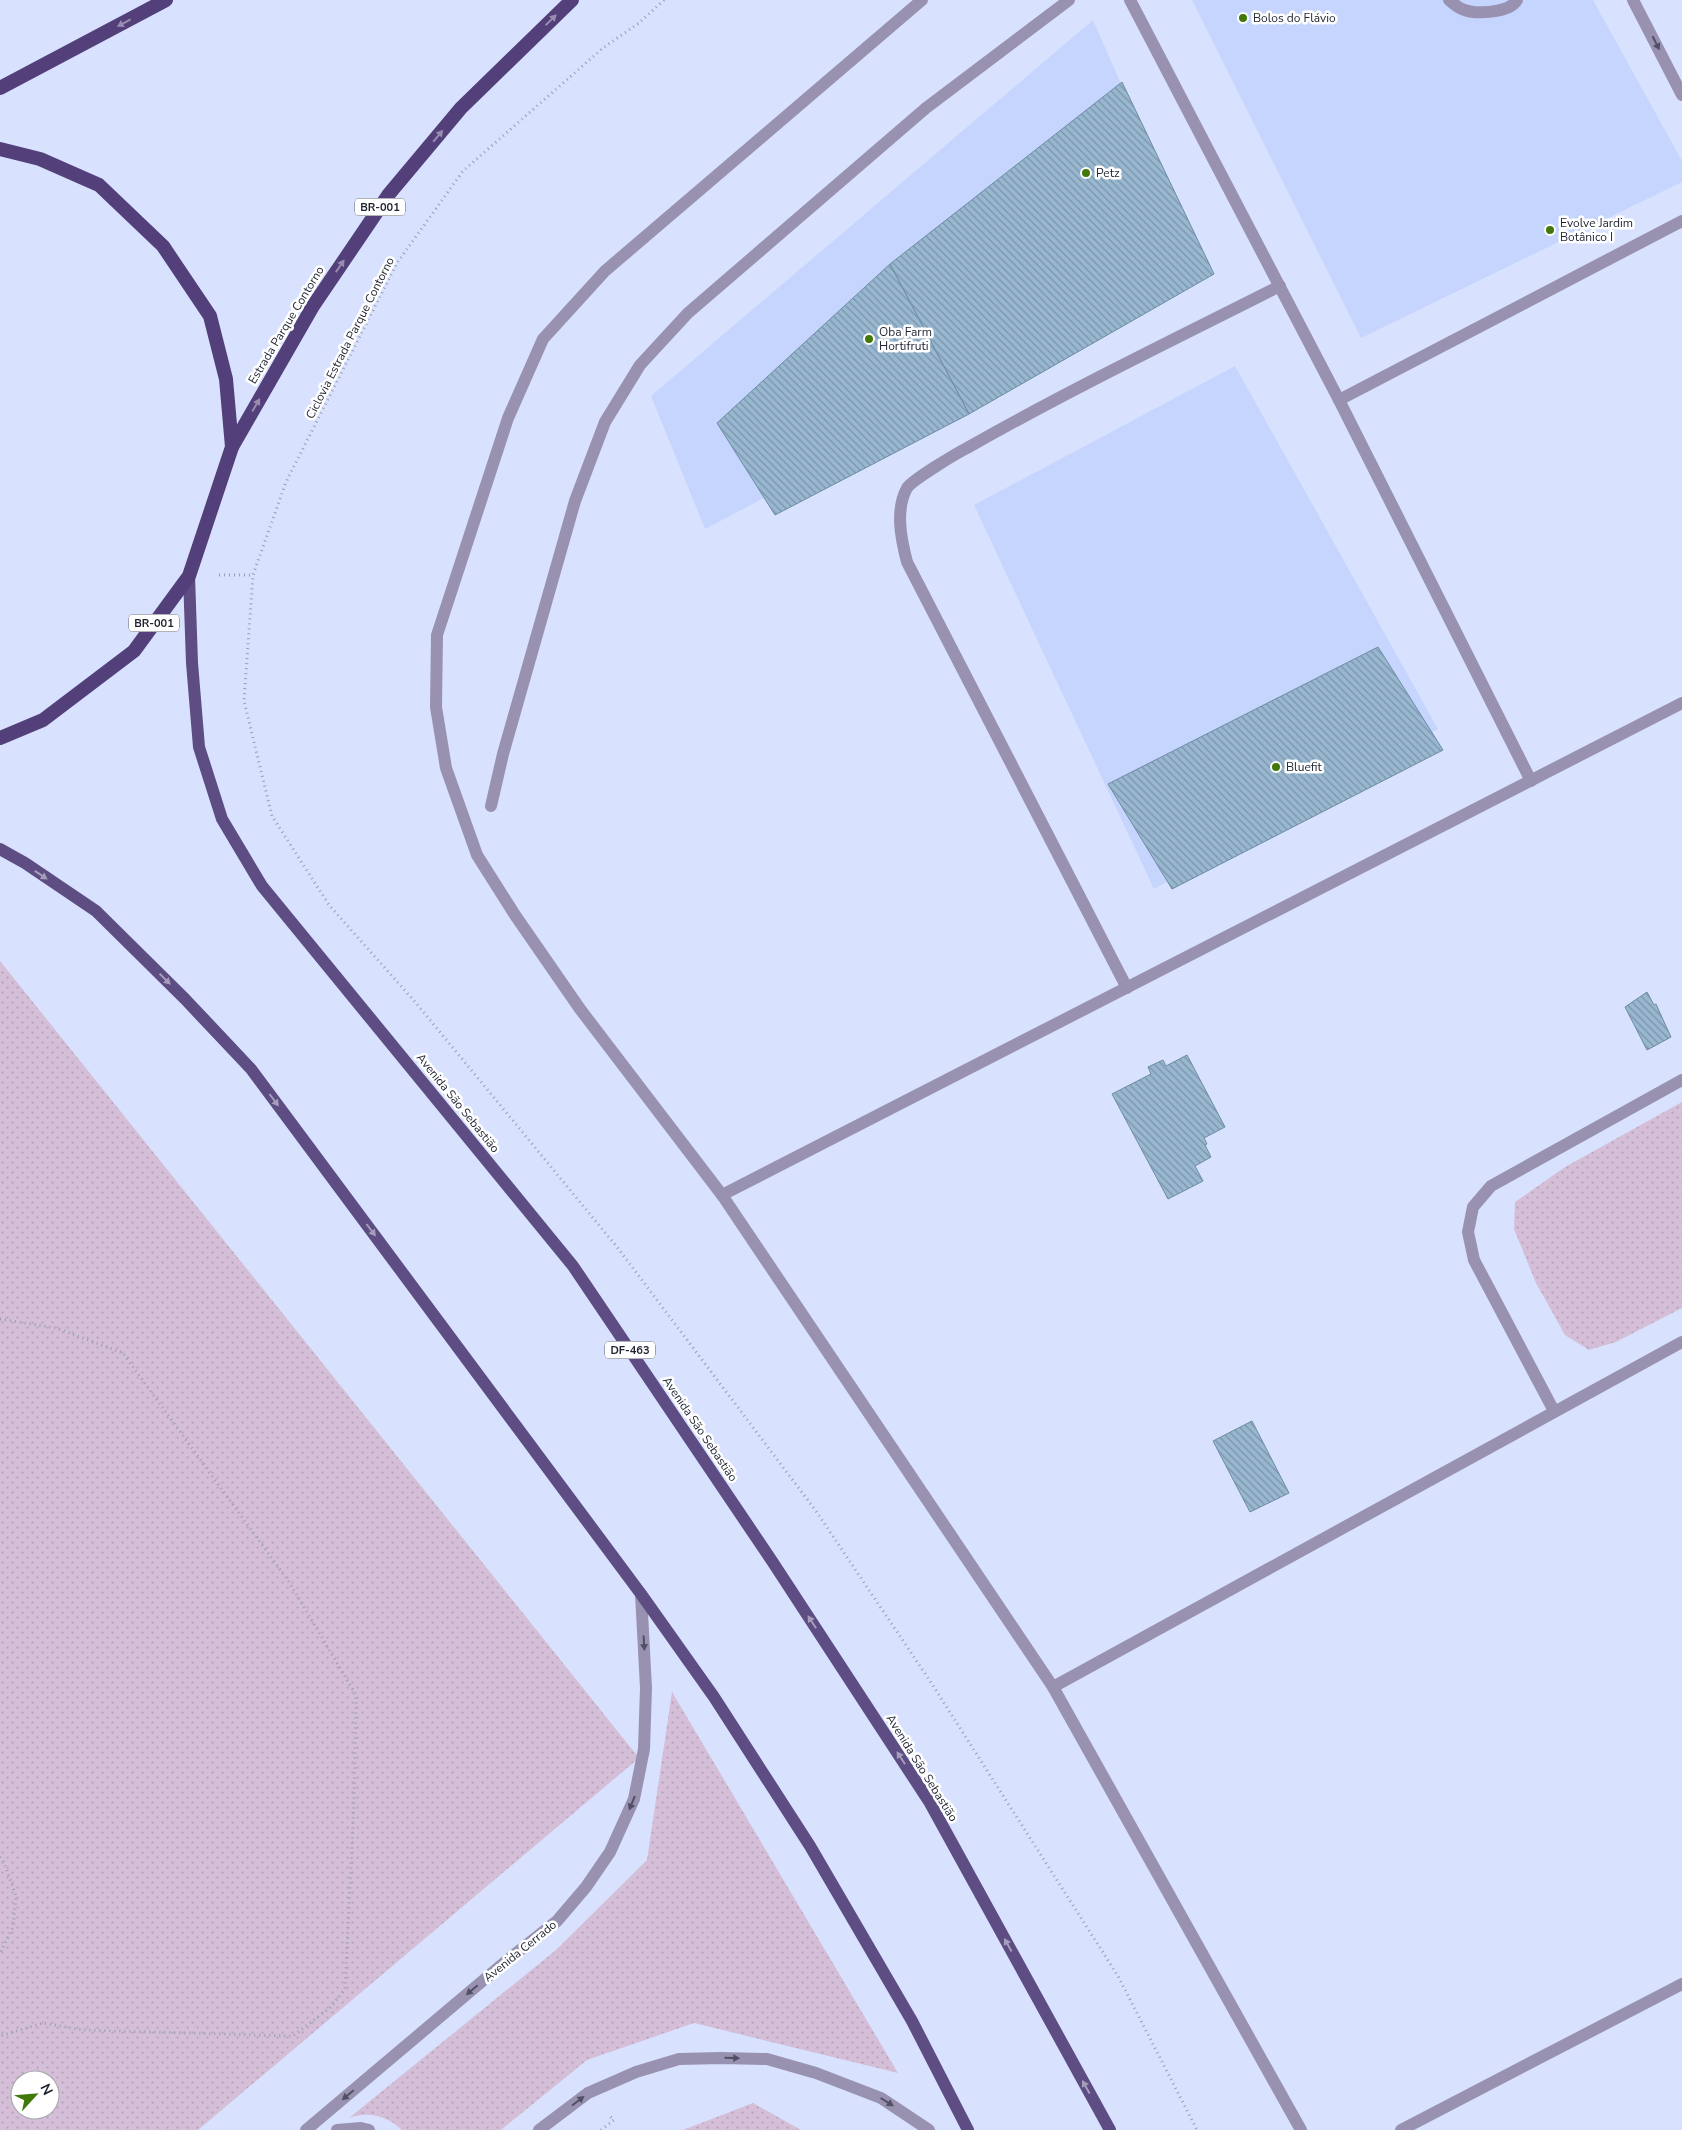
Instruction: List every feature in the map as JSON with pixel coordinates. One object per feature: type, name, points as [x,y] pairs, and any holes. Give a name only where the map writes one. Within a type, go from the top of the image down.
[{"type":"highway","points":[[0,88],[166,0]]},
{"type":"highway","name":"Estrada Parque Contorno","points":[[232,447],[313,306],[389,194],[461,108],[572,0]]},
{"type":"highway","name":"BR-001","points":[[0,149],[40,160],[99,185],[164,246],[210,316],[226,379],[232,447],[189,576],[134,650],[43,720],[0,738]]},
{"type":"main road","name":"Avenida São Sebastião","points":[[189,576],[192,663],[199,747],[222,819],[262,886],[573,1266],[772,1561],[930,1803],[1110,2130]]},
{"type":"main road","points":[[0,849],[25,863],[96,912],[185,999],[251,1069],[642,1594],[714,1697],[810,1846],[912,2021],[968,2130]]},
{"type":"street","points":[[922,0],[605,271],[543,339],[508,418],[437,634],[436,707],[446,768],[477,855],[515,915],[580,1009],[722,1195],[1053,1687],[1302,2130]]},
{"type":"street","points":[[491,806],[502,754],[575,501],[605,422],[640,365],[688,313],[926,108],[1069,0]]},
{"type":"street","points":[[1130,0],[1339,400],[1531,781]]},
{"type":"street","points":[[1449,0],[1463,10],[1494,13],[1515,4],[1518,0]]},
{"type":"street","points":[[1633,0],[1682,95]]},
{"type":"street","points":[[1339,400],[1682,221]]},
{"type":"street","points":[[1127,988],[907,562],[900,536],[902,508],[908,486],[946,459],[998,430],[1280,286]]},
{"type":"street","points":[[722,1195],[1682,703]]},
{"type":"street","points":[[1554,1411],[1474,1260],[1468,1232],[1473,1207],[1491,1186],[1682,1080]]},
{"type":"street","points":[[1053,1687],[1682,1342]]},
{"type":"street","name":"Avenida Cerrado","points":[[306,2130],[505,1962],[557,1921],[586,1887],[610,1852],[634,1799],[644,1749],[646,1688],[642,1594]]},
{"type":"street","points":[[1400,2130],[1682,1984]]},
{"type":"street","points":[[539,2130],[588,2093],[636,2072],[679,2059],[721,2058],[767,2059],[816,2073],[881,2098],[929,2130]]},
{"type":"street","points":[[336,2130],[361,2128],[370,2130]]},
{"type":"path","name":"Ciclovia Estrada Parque Contorno","points":[[664,0],[639,23],[603,48],[463,171],[397,263],[286,482],[254,575],[244,701],[272,816],[329,905],[416,1003],[617,1247],[816,1511],[930,1681],[1118,1976],[1197,2130]]},
{"type":"path","points":[[0,1319],[56,1328],[123,1353],[290,1582],[356,1695],[354,1804],[345,1989],[331,2007],[293,2036],[83,2030],[43,2023],[0,2036]]},
{"type":"path","points":[[0,1857],[4,1862],[16,1896],[13,1927],[0,1953]]},
{"type":"shaded area","points":[[1192,0],[1593,0],[1682,161],[1682,182],[1361,338]]},
{"type":"shaded area","points":[[1093,20],[1202,268],[705,529],[651,396]]},
{"type":"shaded area","points":[[1235,366],[1438,729],[1154,889],[974,505]]},
{"type":"shaded area","points":[[0,961],[639,1758],[198,2130],[0,2130]]},
{"type":"shaded area","points":[[1682,1102],[1682,1308],[1616,1342],[1589,1350],[1565,1335],[1536,1283],[1514,1229],[1515,1202],[1565,1167]]},
{"type":"shaded area","points":[[672,1692],[898,2073],[694,2023],[587,2060],[501,2130],[402,2130],[390,2121],[377,2116],[364,2115],[349,2118],[556,1950],[647,1860]]},
{"type":"shaded area","points":[[753,2103],[801,2130],[683,2130]]},
{"type":"building","name":"Petz","points":[[1122,82],[1214,274],[969,414],[890,264]]},
{"type":"building","name":"Oba Farm Hortifruti","points":[[890,264],[969,414],[775,515],[717,423]]},
{"type":"building","name":"Bluefit","points":[[1378,647],[1443,750],[1172,889],[1108,784]]},
{"type":"building","points":[[1647,992],[1654,1005],[1656,1004],[1671,1037],[1647,1050],[1625,1007]]},
{"type":"building","points":[[1187,1055],[1225,1127],[1204,1138],[1211,1157],[1195,1166],[1203,1181],[1168,1199],[1112,1094],[1151,1074],[1148,1067],[1163,1060],[1166,1066]]},
{"type":"building","points":[[1252,1421],[1289,1493],[1250,1512],[1213,1441]]},
{"type":"place","name":"Bolos do Flávio","points":[[1243,18]]},
{"type":"place","name":"Petz","points":[[1086,173]]},
{"type":"place","name":"Evolve Jardim Botânico I","points":[[1550,230]]},
{"type":"place","name":"Oba Farm Hortifruti","points":[[869,339]]},
{"type":"place","name":"Bluefit","points":[[1276,767]]}]
